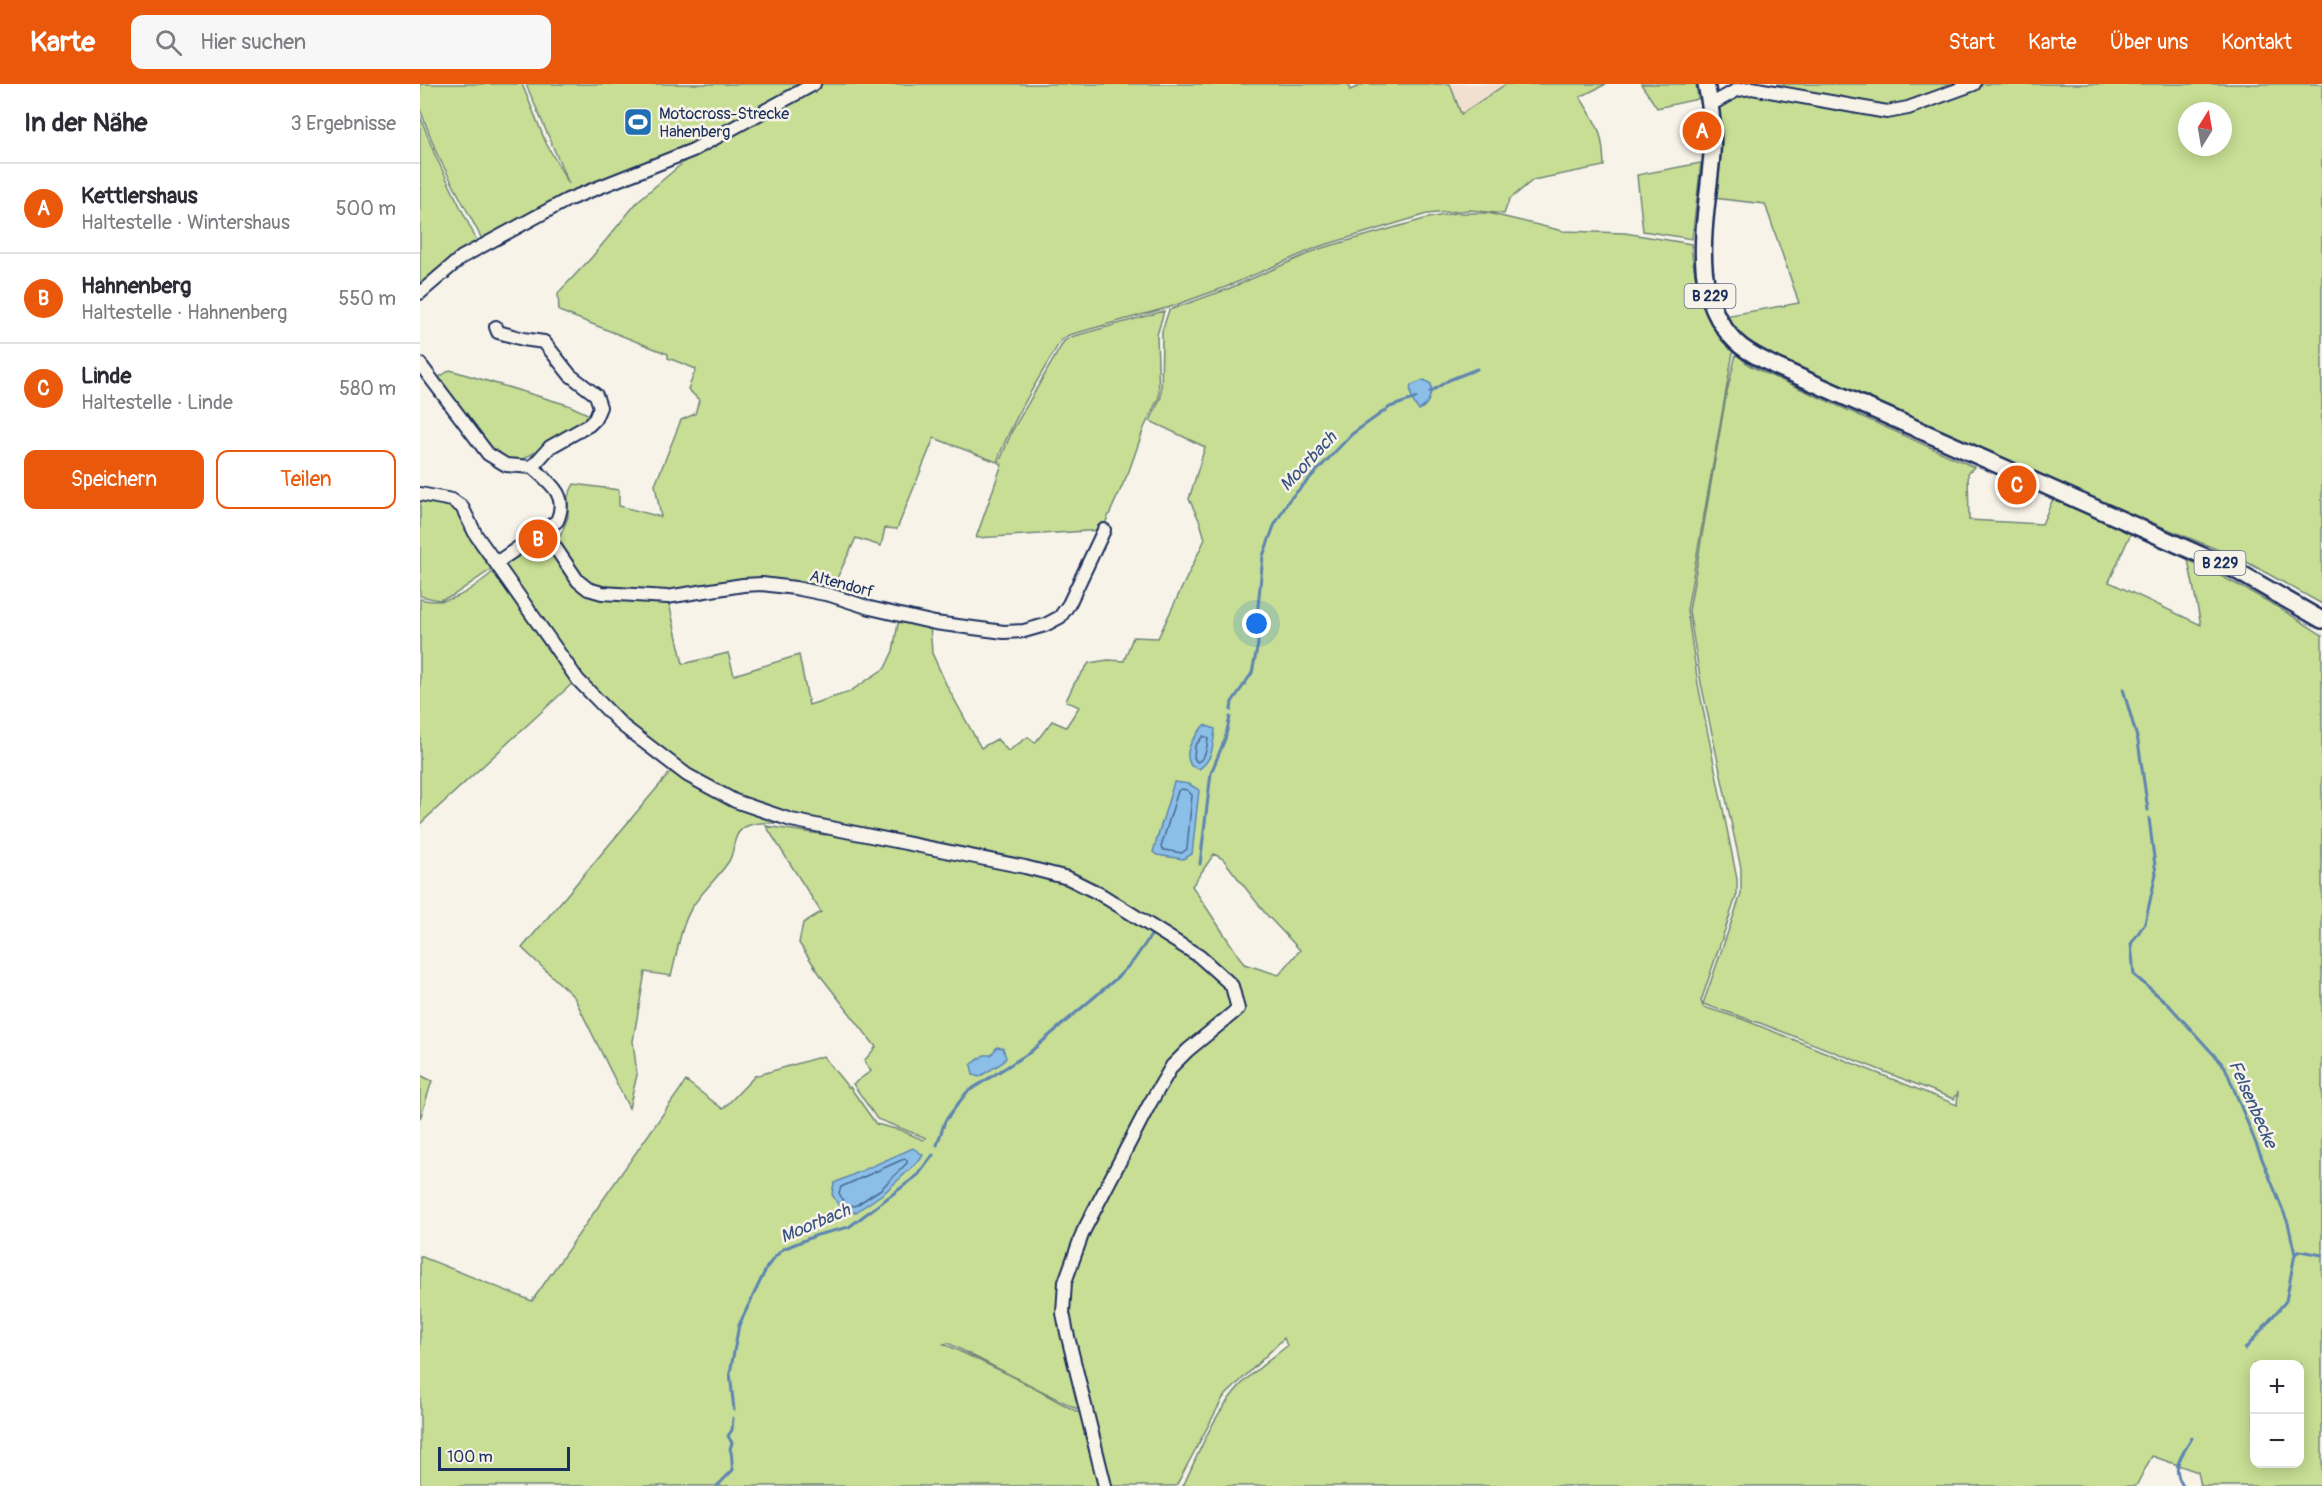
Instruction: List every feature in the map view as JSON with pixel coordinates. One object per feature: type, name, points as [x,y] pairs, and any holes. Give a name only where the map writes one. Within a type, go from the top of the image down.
[{"type":"main road","name":"B 229","points":[[1707,84],[1712,151],[1703,234],[1703,260],[1711,299],[1723,324],[1737,342],[1758,357],[1831,391],[2073,497],[2265,586],[2322,620]]},
{"type":"street","points":[[420,293],[462,257],[567,200],[693,150],[814,84]]},
{"type":"street","points":[[1710,105],[1737,90],[1752,88],[1887,112],[1908,108],[1974,84]]},
{"type":"street","points":[[496,327],[498,332],[504,334],[544,342],[570,375],[592,391],[600,403],[599,411],[592,422],[550,447],[532,466]]},
{"type":"street","points":[[420,364],[488,453],[506,465],[532,466],[554,488],[561,500],[561,510],[557,521],[496,563]]},
{"type":"street","points":[[420,494],[447,499],[459,504],[476,535],[578,680],[623,726],[687,775],[735,801],[791,820],[1025,867],[1068,878],[1100,894],[1199,956],[1218,970],[1232,986],[1238,1010],[1188,1050],[1164,1078],[1083,1232],[1065,1282],[1063,1296],[1065,1323],[1105,1486]]},
{"type":"street","name":"Altendorf","points":[[544,531],[581,584],[602,593],[668,597],[762,584],[830,595],[870,608],[935,623],[1004,632],[1022,632],[1060,616],[1069,604],[1104,530]]},
{"type":"shaded area","points":[[1450,84],[1506,84],[1461,114]]},
{"type":"green space","points":[[420,84],[522,84],[546,143],[569,184],[526,84],[803,84],[694,144],[574,193],[482,239],[437,154],[420,109]]},
{"type":"green space","points":[[822,84],[1348,84],[1350,90],[1364,84],[1450,84],[1461,114],[1506,84],[1606,84],[1580,97],[1598,130],[1604,166],[1533,180],[1509,200],[1504,214],[1470,210],[1427,214],[1318,247],[1226,287],[1170,307],[1069,335],[1061,340],[1026,400],[997,462],[934,438],[897,529],[885,528],[881,546],[856,538],[830,593],[796,586],[665,594],[594,589],[579,576],[559,539],[568,517],[568,496],[574,484],[619,490],[619,506],[661,517],[655,485],[681,420],[695,414],[699,400],[688,389],[696,369],[668,358],[668,354],[559,311],[558,293],[592,257],[639,200],[691,156]]},
{"type":"green space","points":[[1641,84],[1696,84],[1698,99],[1657,108]]},
{"type":"green space","points":[[1778,84],[1957,84],[1895,108],[1776,91]]},
{"type":"green space","points":[[1981,84],[2322,84],[2322,604],[2245,561],[2032,473],[1778,363],[1741,338],[1725,316],[1799,303],[1765,204],[1713,198],[1713,104],[1738,91],[1878,114]]},
{"type":"green space","points":[[420,116],[435,155],[477,241],[420,287]]},
{"type":"green space","points":[[1701,163],[1692,239],[1643,231],[1637,175]]},
{"type":"green space","points":[[1455,213],[1488,213],[1563,231],[1625,233],[1691,244],[1695,275],[1702,302],[1714,327],[1733,352],[1687,610],[1698,684],[1737,879],[1737,894],[1701,1001],[1703,1007],[1742,1019],[1957,1105],[1958,1092],[1954,1099],[1760,1023],[1703,1004],[1741,894],[1741,868],[1701,683],[1689,611],[1726,396],[1736,354],[1749,365],[1767,374],[1974,467],[1968,473],[1969,520],[2042,524],[2053,499],[2131,533],[2109,582],[2201,625],[2188,560],[2257,595],[2322,635],[2322,1486],[2201,1486],[2198,1472],[2152,1456],[2136,1486],[1183,1486],[1215,1419],[1235,1391],[1287,1346],[1284,1338],[1223,1398],[1176,1486],[1107,1486],[1065,1301],[1084,1232],[1175,1068],[1240,1009],[1232,979],[1070,875],[846,829],[736,800],[687,772],[601,703],[498,564],[544,533],[580,585],[668,599],[683,664],[728,653],[734,675],[799,655],[809,705],[849,692],[885,668],[893,651],[899,618],[930,624],[932,653],[981,748],[997,739],[1008,751],[1028,737],[1035,743],[1052,721],[1066,727],[1079,707],[1066,701],[1074,684],[1089,663],[1108,660],[1124,661],[1133,637],[1158,638],[1205,539],[1189,499],[1205,447],[1150,421],[1161,397],[1162,331],[1169,310],[1228,289],[1319,249],[1428,218]],"holes":[[[1214,854],[1223,859],[1265,913],[1300,950],[1279,975],[1244,964],[1192,886]]]},
{"type":"green space","points":[[1164,311],[1157,335],[1159,397],[1102,530],[976,538],[1002,464],[999,463],[1012,431],[1064,341],[1071,337]]},
{"type":"green space","points":[[450,370],[568,405],[592,416],[522,459],[510,460],[496,453],[438,378]]},
{"type":"green space","points":[[420,495],[456,503],[496,566],[452,596],[439,600],[420,596]]},
{"type":"green space","points":[[498,568],[576,680],[420,824],[420,599],[443,601],[453,598],[471,589]]},
{"type":"green space","points":[[673,769],[734,802],[833,831],[825,834],[776,823],[766,823],[747,826],[738,833],[729,861],[687,916],[671,976],[645,972],[633,1041],[637,1075],[629,1108],[574,997],[522,948]]},
{"type":"green space","points":[[766,826],[826,835],[834,833],[1069,881],[1209,968],[1227,989],[1232,1005],[1225,1015],[1178,1056],[1061,1286],[1083,1412],[948,1343],[944,1344],[1010,1375],[1085,1416],[1103,1486],[420,1486],[420,1256],[532,1301],[686,1081],[723,1109],[755,1076],[823,1056],[850,1087],[876,1124],[900,1130],[923,1140],[926,1138],[877,1119],[853,1084],[871,1071],[864,1061],[876,1047],[823,979],[799,943],[803,923],[821,912]]},
{"type":"green space","points":[[420,1075],[432,1081],[420,1119]]},
{"type":"water","points":[[1424,380],[1431,384],[1431,392],[1427,402],[1419,410],[1412,398],[1411,385]]},
{"type":"water","points":[[1204,725],[1215,729],[1210,757],[1199,769],[1191,766],[1188,755],[1190,744]]},
{"type":"water","points":[[1174,782],[1189,784],[1199,790],[1192,854],[1183,859],[1157,855],[1153,852]]},
{"type":"water","points":[[997,1047],[1003,1048],[1006,1058],[1002,1063],[979,1077],[973,1075],[971,1065],[984,1055],[991,1055]]},
{"type":"water","points":[[913,1148],[923,1155],[920,1160],[884,1193],[856,1212],[842,1211],[832,1194],[834,1183]]},
{"type":"waterway","name":"Moorbach","points":[[1430,392],[1449,380],[1477,369]]},
{"type":"waterway","name":"Moorbach","points":[[1231,710],[1232,702],[1252,673],[1258,644],[1257,617],[1263,556],[1274,526],[1289,500],[1352,434],[1390,407],[1416,398]]},
{"type":"waterway","name":"Felsenbecke","points":[[2123,689],[2138,741],[2148,810]]},
{"type":"waterway","name":"Moorbach","points":[[1200,864],[1211,773],[1225,739],[1230,717]]},
{"type":"waterway","name":"Felsenbecke","points":[[2149,818],[2156,874],[2145,923],[2131,944],[2134,975],[2167,1003],[2225,1067],[2288,1223],[2295,1254],[2286,1301],[2245,1349]]},
{"type":"waterway","name":"Moorbach","points":[[937,1145],[945,1121],[967,1092],[1029,1053],[1118,977],[1134,960],[1152,934]]},
{"type":"waterway","name":"Moorbach","points":[[734,1410],[730,1373],[739,1325],[767,1267],[774,1258],[783,1249],[817,1235],[849,1227],[918,1175],[933,1155]]},
{"type":"waterway","points":[[2295,1254],[2300,1251],[2322,1255]]},
{"type":"waterway","name":"Moorbach","points":[[717,1486],[733,1470],[730,1449],[732,1443],[728,1436],[732,1430],[733,1418]]},
{"type":"waterway","name":"Felsenbecke","points":[[2183,1486],[2177,1467],[2192,1438]]},
{"type":"place","name":"Motocross-Strecke Hahenberg","points":[[638,122]]},
{"type":"place","name":"Kettlershaus","points":[[1702,131]]},
{"type":"place","name":"Linde","points":[[2017,485]]},
{"type":"place","name":"Hahnenberg","points":[[538,539]]}]
